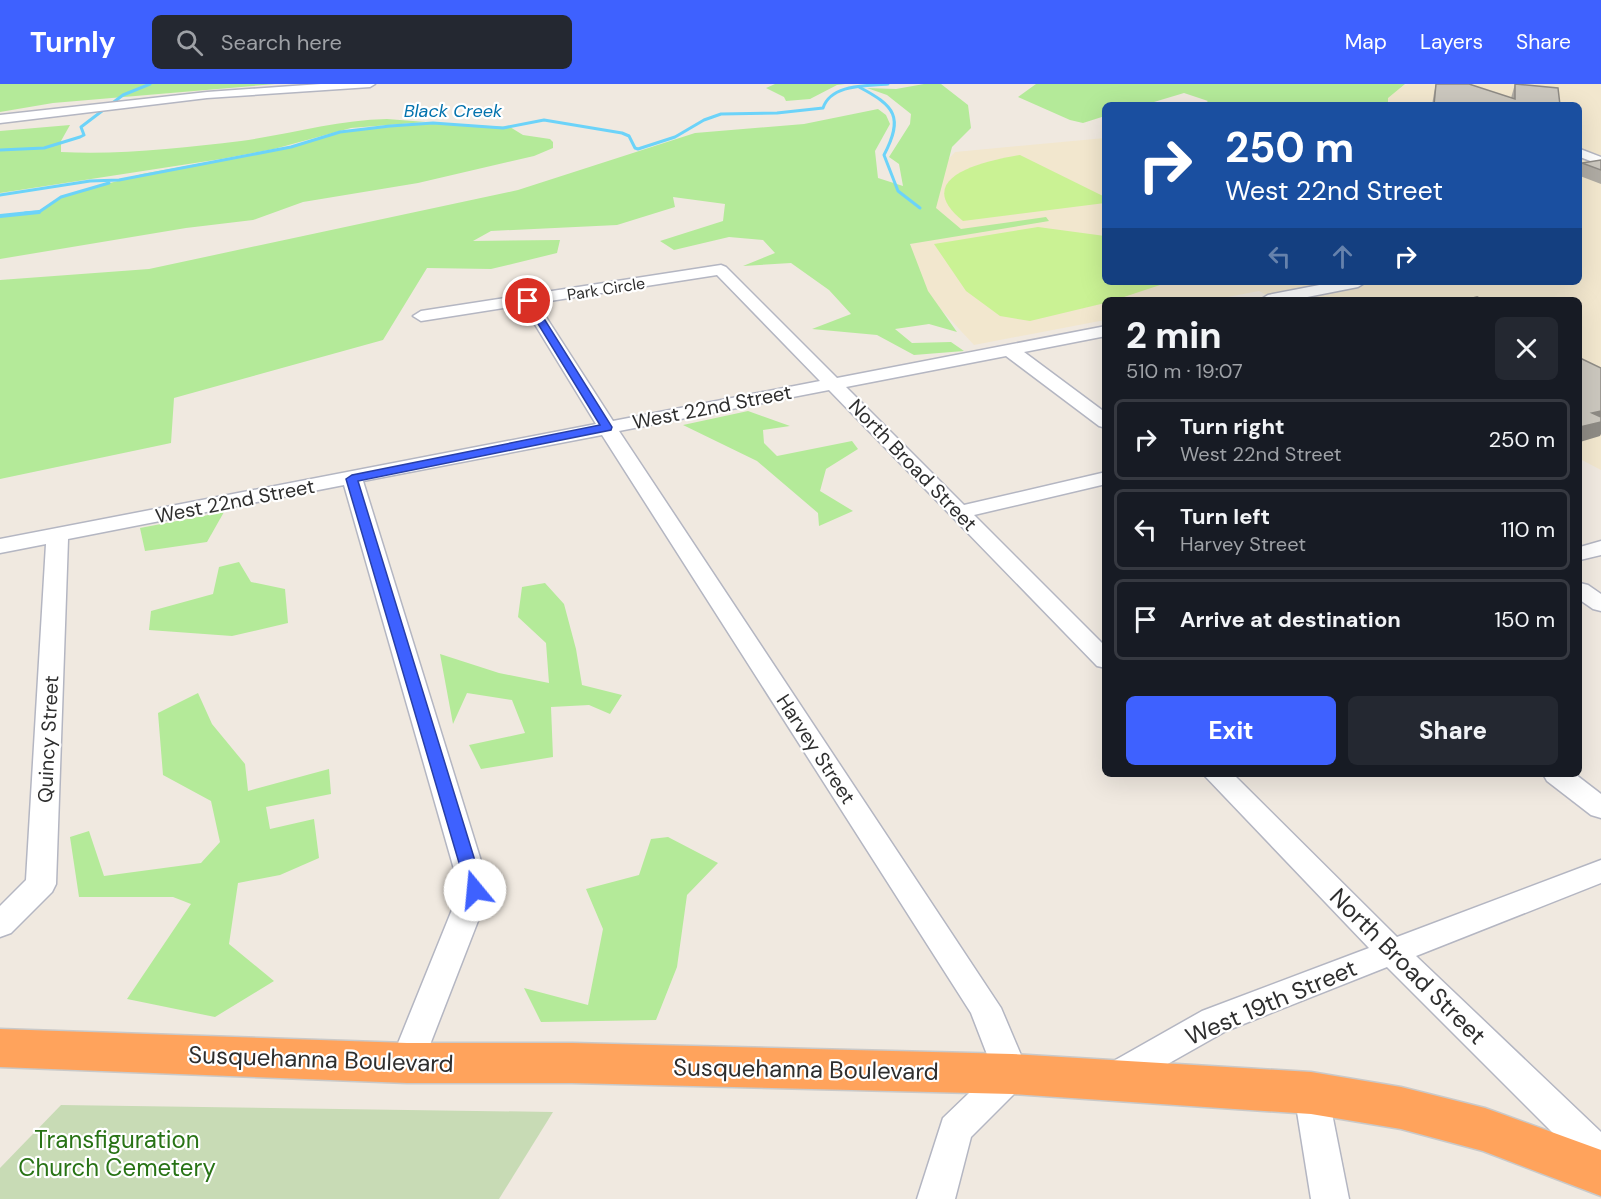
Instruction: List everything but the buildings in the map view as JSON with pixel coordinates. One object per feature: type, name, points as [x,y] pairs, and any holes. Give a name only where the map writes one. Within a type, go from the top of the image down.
[{"type":"highway","name":"Susquehanna Boulevard","points":[[0,1048],[407,1063],[572,1063],[1012,1074],[1113,1078],[1311,1093],[1401,1108],[1485,1130],[1601,1173]]},
{"type":"street","points":[[0,119],[207,94],[370,84]]},
{"type":"street","points":[[1582,152],[1601,147]]},
{"type":"street","points":[[1582,153],[1601,161]]},
{"type":"street","name":"Park Circle","points":[[421,316],[721,270]]},
{"type":"street","name":"North Broad Street","points":[[721,270],[1102,657]]},
{"type":"street","points":[[1283,297],[1343,285]]},
{"type":"street","name":"Harvey Street","points":[[528,301],[607,427],[985,1008],[1012,1074]]},
{"type":"street","name":"West 22nd Street","points":[[0,546],[1102,332]]},
{"type":"street","points":[[1010,350],[1102,419]]},
{"type":"street","points":[[352,479],[475,890],[407,1063]]},
{"type":"street","points":[[959,512],[1102,479]]},
{"type":"street","name":"Quincy Street","points":[[0,925],[41,884],[57,535]]},
{"type":"street","points":[[1582,553],[1601,548]]},
{"type":"street","points":[[1582,591],[1601,604]]},
{"type":"street","name":"North Broad Street","points":[[1220,777],[1392,952],[1601,1156]]},
{"type":"street","points":[[1561,777],[1601,808]]},
{"type":"street","name":"West 19th Street","points":[[1113,1078],[1214,1021],[1601,871]]},
{"type":"street","points":[[936,1199],[956,1129],[1012,1074]]},
{"type":"street","points":[[1311,1093],[1330,1199]]},
{"type":"shaded area","points":[[1410,84],[1601,84],[1601,470],[1582,460],[1582,297],[1270,297],[1259,291],[1228,297],[1102,297],[1102,321],[974,345],[894,259],[926,231],[920,190],[955,152],[1102,138],[1102,285],[1582,285],[1582,102],[1323,102]]},
{"type":"green space","points":[[0,84],[275,84],[53,103],[0,112]]},
{"type":"green space","points":[[775,84],[845,84],[837,85],[810,99],[786,101],[784,97],[766,88]]},
{"type":"green space","points":[[924,84],[941,84],[968,105],[971,128],[952,147],[936,208],[961,229],[1046,217],[1049,221],[910,244],[928,291],[957,332],[929,324],[895,329],[912,343],[951,342],[964,351],[914,355],[877,335],[812,329],[851,314],[829,290],[791,263],[743,266],[775,253],[763,240],[729,237],[674,250],[660,241],[723,221],[725,204],[673,197],[675,207],[617,225],[491,231],[473,241],[560,240],[557,253],[491,269],[427,268],[383,340],[174,398],[171,443],[0,479],[0,280],[149,269],[518,190],[695,133],[804,124],[878,109],[886,115],[890,124],[875,151],[878,178],[903,186],[899,164],[889,157],[910,124],[911,114],[887,95],[867,88],[896,89]]},
{"type":"green space","points":[[1036,84],[1405,84],[1388,98],[1388,102],[1207,102],[1184,93],[1154,102],[1102,102],[1102,117],[1083,123],[1070,120],[1018,97]]},
{"type":"green space","points":[[387,119],[426,122],[351,128],[274,149],[221,159],[0,193],[0,131],[70,125],[61,141],[61,152],[106,153],[241,141],[332,125]]},
{"type":"green space","points":[[428,123],[510,127],[523,135],[550,139],[553,142],[553,148],[534,156],[418,183],[303,202],[253,220],[186,228],[0,259],[0,216],[39,212],[61,197],[142,174],[290,147],[341,132]]},
{"type":"green space","points":[[1020,155],[1102,196],[1102,203],[963,221],[949,206],[944,193],[948,182],[972,167]]},
{"type":"green space","points":[[1038,227],[1102,236],[1102,285],[1160,285],[1124,297],[1102,297],[1102,304],[1030,321],[1000,316],[966,291],[934,244]]},
{"type":"green space","points":[[748,411],[790,426],[763,430],[764,443],[777,456],[852,441],[858,449],[826,469],[820,491],[853,511],[819,526],[818,513],[757,461],[683,425]]},
{"type":"green space","points":[[224,512],[207,542],[145,551],[140,528]]},
{"type":"green space","points":[[239,562],[251,582],[285,589],[288,623],[232,636],[149,630],[151,611],[213,594],[219,567]]},
{"type":"green space","points":[[545,583],[564,604],[576,649],[582,685],[622,695],[610,714],[589,705],[551,707],[553,757],[481,769],[469,745],[525,733],[512,700],[467,693],[453,724],[440,654],[499,673],[549,683],[546,643],[518,617],[522,587]]},
{"type":"green space","points":[[198,693],[212,724],[245,764],[248,791],[329,769],[331,794],[266,807],[270,829],[314,819],[319,858],[280,875],[238,883],[229,944],[274,981],[215,1017],[127,999],[191,904],[173,897],[79,897],[70,837],[89,831],[104,876],[201,863],[220,842],[211,801],[163,775],[158,713]]},
{"type":"green space","points":[[668,837],[718,863],[687,895],[677,967],[656,1020],[541,1022],[524,988],[588,1005],[603,929],[586,889],[639,875],[651,839]]},
{"type":"green space","name":"Transfiguration Church Cemetery","points":[[61,1105],[553,1112],[499,1199],[0,1199],[0,1168]]},
{"type":"waterway","points":[[0,150],[44,148],[80,137],[84,135],[81,127],[123,95],[150,84]]},
{"type":"waterway","name":"Black Creek","points":[[0,195],[90,181],[119,180],[291,147],[340,132],[390,126],[433,123],[503,128],[544,120],[622,133],[629,136],[635,148],[638,149],[675,137],[704,120],[721,114],[777,113],[823,108],[827,100],[841,90],[888,84]]},
{"type":"waterway","points":[[859,87],[881,100],[892,114],[894,131],[884,155],[898,191],[920,208]]},
{"type":"waterway","points":[[39,212],[61,197],[109,183]]},
{"type":"waterway","points":[[0,216],[39,212]]},
{"type":"waterway","points":[[25,213],[39,212]]},
{"type":"route","points":[[475,890],[352,479],[607,427],[528,301]]}]
